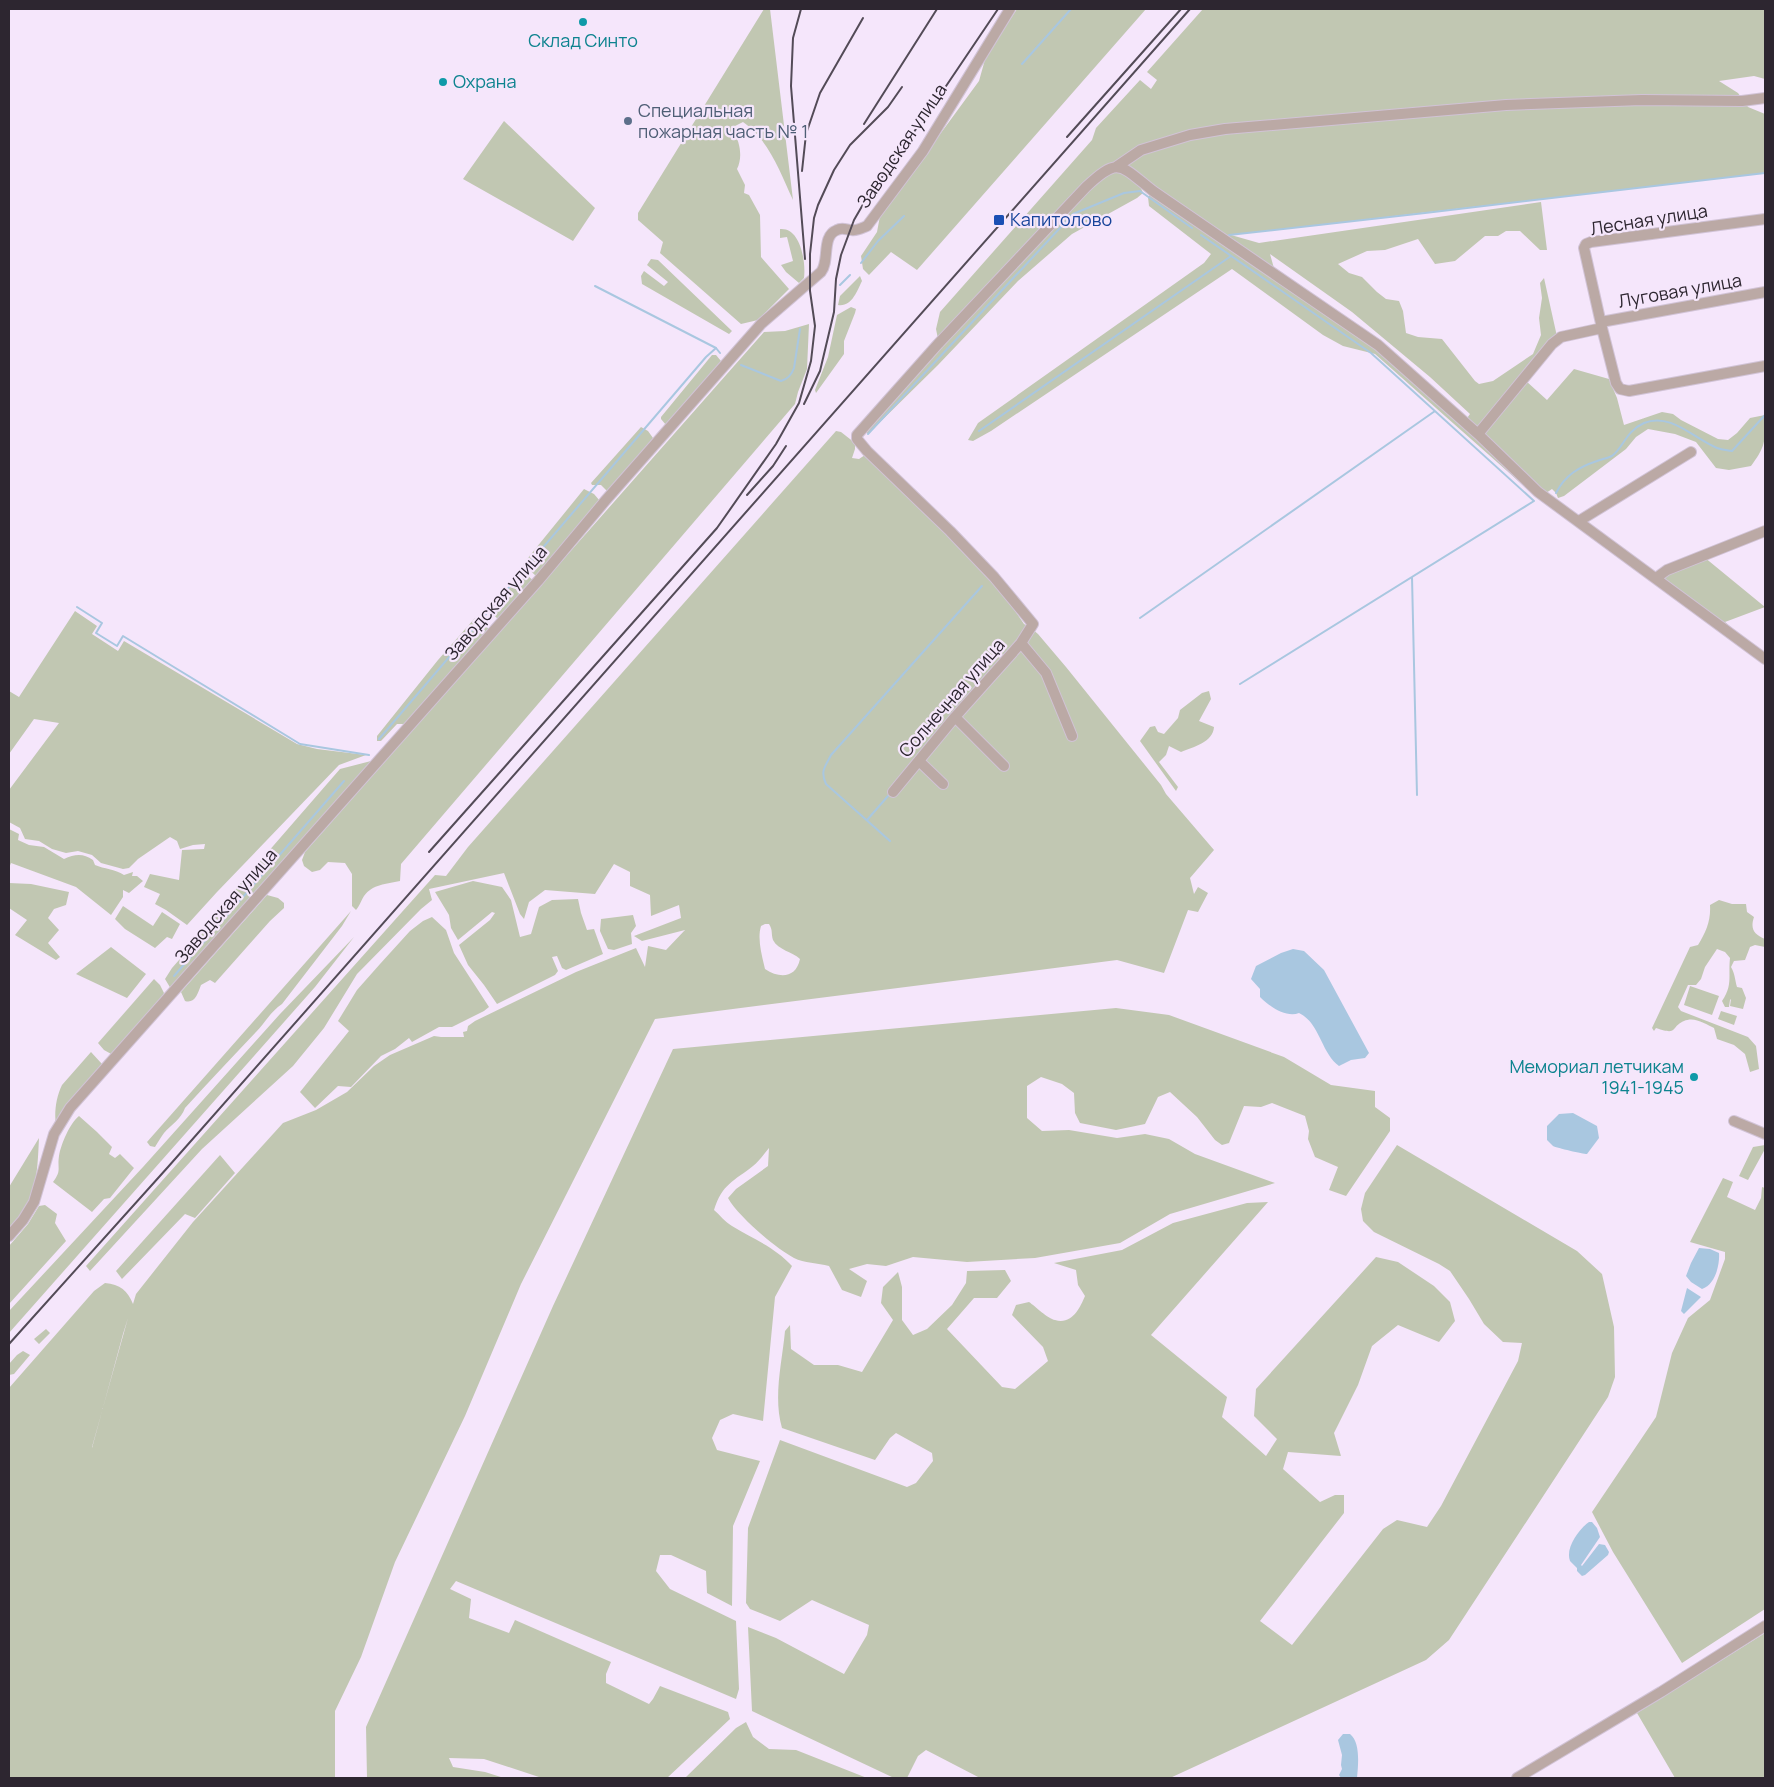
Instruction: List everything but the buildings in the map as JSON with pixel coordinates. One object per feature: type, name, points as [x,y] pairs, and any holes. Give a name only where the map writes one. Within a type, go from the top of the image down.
[{"type":"street","name":"Заводская улица","points":[[9,1236],[23,1220],[34,1202],[54,1134],[70,1108],[538,581],[605,501],[761,324],[821,272],[831,234],[836,230],[844,228],[856,230],[867,226],[923,151],[1010,9]]},
{"type":"street","points":[[1116,167],[1141,150],[1190,135],[1225,129],[1506,105],[1642,100],[1742,101],[1765,98]]},
{"type":"street","points":[[1116,167],[1128,171],[1153,191],[1378,345],[1478,434],[1538,492],[1765,659]]},
{"type":"street","name":"Солнечная улица","points":[[893,792],[955,717],[1021,643],[1033,624],[994,577],[950,531],[867,452],[856,436],[938,344],[1086,187],[1105,170],[1116,167]]},
{"type":"street","name":"Лесная улица","points":[[1601,325],[1584,248],[1588,243],[1765,218]]},
{"type":"street","name":"Луговая улица","points":[[1478,434],[1552,344],[1561,337],[1601,325],[1765,292]]},
{"type":"street","points":[[1601,325],[1616,383],[1620,390],[1624,391],[1765,366]]},
{"type":"street","points":[[1579,521],[1692,452]]},
{"type":"street","points":[[1656,578],[1667,570],[1765,531]]},
{"type":"street","points":[[1021,643],[1046,673],[1072,736]]},
{"type":"street","points":[[955,717],[1004,766]]},
{"type":"street","points":[[919,761],[943,784]]},
{"type":"street","points":[[1734,1121],[1765,1134]]},
{"type":"street","points":[[1517,1778],[1661,1692],[1765,1626]]},
{"type":"green space","points":[[764,9],[770,9],[793,200],[773,157],[760,138],[743,122],[733,127],[733,130],[740,150],[740,160],[737,169],[745,185],[744,193],[749,195],[760,215],[761,257],[789,289],[758,320],[741,324],[660,253],[663,242],[638,220],[638,213]]},
{"type":"green space","points":[[1017,9],[1146,9],[917,270],[891,252],[869,275],[863,269],[861,256],[877,232],[880,216],[979,81],[986,56]]},
{"type":"green space","points":[[1203,9],[1765,9],[1765,79],[1754,76],[1719,81],[1738,93],[1748,107],[1765,114],[1765,173],[1231,235],[1259,243],[1541,202],[1547,250],[1540,250],[1520,231],[1506,231],[1498,236],[1485,236],[1455,261],[1435,264],[1418,239],[1385,250],[1367,251],[1338,264],[1349,273],[1362,277],[1386,299],[1399,301],[1403,311],[1406,333],[1418,337],[1442,339],[1479,384],[1493,381],[1533,354],[1541,335],[1539,318],[1542,298],[1540,283],[1544,278],[1558,341],[1526,381],[1547,400],[1574,369],[1609,379],[1617,398],[1624,425],[1662,412],[1673,414],[1718,439],[1728,440],[1750,418],[1765,415],[1764,442],[1760,453],[1751,466],[1729,470],[1716,468],[1696,442],[1675,434],[1648,429],[1636,437],[1626,449],[1564,496],[1558,498],[1552,489],[1543,495],[1465,421],[1470,414],[1430,377],[1352,312],[1270,254],[1277,279],[1377,347],[1529,488],[1524,486],[1375,354],[1343,346],[1323,335],[1232,269],[991,431],[973,441],[968,440],[978,423],[1204,263],[1211,254],[1149,206],[1148,197],[1153,191],[1135,174],[1143,193],[1072,234],[1018,281],[938,365],[868,434],[866,432],[938,339],[936,329],[940,312],[1092,140],[1096,128],[1140,80],[1151,89],[1157,80],[1147,72]]},
{"type":"green space","points":[[504,121],[595,208],[573,241],[463,179]]},
{"type":"green space","points":[[780,229],[787,230],[793,234],[801,247],[804,278],[799,283],[781,265],[793,261],[787,237],[780,238]]},
{"type":"green space","points":[[651,259],[658,260],[732,331],[729,334],[642,284],[641,276],[644,271],[664,286],[668,282],[647,265]]},
{"type":"green space","points":[[860,276],[862,281],[853,298],[847,304],[838,305],[840,296]]},
{"type":"green space","points":[[851,307],[856,309],[844,341],[844,354],[816,393],[815,390],[828,357],[837,315]]},
{"type":"green space","points":[[809,324],[807,369],[795,404],[401,864],[400,881],[371,889],[364,896],[356,910],[352,906],[352,874],[345,863],[328,862],[320,870],[312,872],[304,866],[302,860],[305,852],[764,332],[785,331]]},
{"type":"green space","points":[[712,355],[716,355],[721,361],[718,368],[666,425],[661,417]]},
{"type":"green space","points":[[641,427],[648,431],[653,438],[653,443],[609,493],[601,485],[592,485],[591,483]]},
{"type":"green space","points":[[836,431],[841,432],[855,443],[852,458],[859,459],[865,455],[905,492],[1005,596],[1024,624],[1038,634],[1066,667],[1161,785],[1166,794],[1214,850],[1190,878],[1194,894],[1198,887],[1208,893],[1198,912],[1188,910],[1164,973],[1117,960],[655,1019],[521,1284],[465,1416],[395,1562],[361,1657],[335,1711],[335,1778],[9,1778],[9,1388],[94,1291],[105,1283],[123,1289],[129,1295],[133,1304],[136,1294],[193,1222],[283,1123],[316,1110],[347,1092],[374,1066],[390,1055],[434,1036],[464,1037],[463,1032],[467,1031],[468,1026],[475,1021],[576,972],[636,948],[645,967],[648,946],[666,950],[685,930],[642,941],[634,936],[681,918],[679,905],[651,916],[650,895],[630,886],[630,872],[614,864],[595,894],[545,890],[529,902],[524,919],[520,914],[504,873],[429,889],[432,900],[357,974],[324,1028],[293,1066],[202,1149],[90,1271],[86,1266],[435,875],[446,876],[468,847]],"holes":[[[769,924],[775,943],[800,959],[795,970],[787,975],[776,974],[765,969],[760,948],[761,926]],[[128,1318],[103,1409],[123,1334]]]},
{"type":"green space","points":[[584,489],[594,494],[600,501],[539,575],[536,576],[523,564]]},
{"type":"green space","points":[[1704,557],[1765,607],[1725,622],[1765,658],[1661,578]]},
{"type":"green space","points":[[523,572],[534,581],[498,619],[489,611]]},
{"type":"green space","points":[[75,611],[97,626],[92,634],[118,651],[124,641],[297,744],[317,749],[366,755],[339,765],[187,925],[155,904],[160,894],[144,887],[150,874],[179,880],[182,850],[204,849],[205,844],[180,849],[177,841],[170,837],[138,859],[129,868],[123,869],[101,863],[92,855],[78,851],[66,853],[52,849],[39,841],[25,839],[20,828],[9,822],[9,790],[59,723],[34,719],[9,754],[9,691],[19,697]]},
{"type":"green space","points":[[475,618],[488,627],[488,629],[406,724],[397,724],[381,741],[377,741],[377,736],[438,660]]},
{"type":"green space","points":[[1209,691],[1211,699],[1199,721],[1214,727],[1210,737],[1202,743],[1181,752],[1169,746],[1166,755],[1159,762],[1178,787],[1176,791],[1140,741],[1150,727],[1155,726],[1158,732],[1164,734],[1178,718],[1180,710],[1202,693]]},
{"type":"green space","points":[[371,761],[171,989],[165,979],[172,968],[201,935],[215,913],[340,769]]},
{"type":"green space","points":[[9,829],[19,834],[18,840],[29,845],[44,847],[64,859],[75,855],[86,856],[93,860],[95,865],[124,875],[133,872],[132,876],[137,876],[143,881],[129,893],[123,890],[123,897],[111,915],[76,887],[11,863],[9,868]]},
{"type":"green space","points":[[473,881],[502,887],[511,900],[520,937],[531,934],[539,907],[552,900],[578,899],[587,930],[594,929],[603,954],[566,970],[562,968],[557,956],[552,957],[558,971],[555,975],[497,1004],[468,965],[459,945],[490,920],[495,913],[492,912],[458,940],[451,928],[449,915],[435,892]]},
{"type":"green space","points":[[9,883],[31,884],[69,892],[66,905],[54,909],[48,918],[59,930],[48,943],[60,957],[56,960],[15,935],[27,920],[9,908]]},
{"type":"green space","points":[[267,895],[278,898],[284,903],[284,908],[270,921],[215,983],[210,980],[201,985],[194,999],[188,1002],[185,1001],[181,992]]},
{"type":"green space","points":[[1719,900],[1732,904],[1746,904],[1747,912],[1754,917],[1752,925],[1754,931],[1765,939],[1765,947],[1755,945],[1750,947],[1745,960],[1734,961],[1731,967],[1737,987],[1742,988],[1746,998],[1743,1009],[1730,1006],[1731,999],[1729,1007],[1725,1007],[1722,1001],[1729,985],[1730,958],[1725,952],[1717,949],[1705,967],[1701,979],[1696,985],[1688,985],[1678,1007],[1681,1011],[1748,1037],[1756,1046],[1759,1069],[1750,1072],[1745,1054],[1734,1045],[1717,1039],[1714,1028],[1704,1023],[1692,1019],[1680,1023],[1671,1031],[1656,1028],[1654,1031],[1652,1028],[1690,947],[1698,945],[1703,936],[1709,921],[1710,905]]},
{"type":"green space","points":[[123,906],[153,926],[162,912],[180,924],[172,939],[167,937],[155,948],[125,929],[115,919]]},
{"type":"green space","points":[[351,911],[342,926],[282,1004],[185,1108],[155,1147],[150,1146],[147,1142]]},
{"type":"green space","points":[[633,915],[636,926],[631,933],[632,944],[614,950],[608,949],[600,931],[601,919]]},
{"type":"green space","points":[[432,917],[446,930],[454,953],[489,1007],[452,1027],[439,1027],[412,1042],[409,1038],[395,1049],[381,1056],[351,1087],[338,1086],[315,1108],[300,1092],[349,1031],[338,1021],[357,990],[380,964],[410,931]]},
{"type":"green space","points":[[354,937],[315,987],[9,1333],[9,1311],[143,1167],[280,1014]]},
{"type":"green space","points":[[111,947],[146,974],[127,998],[76,974]]},
{"type":"green space","points":[[154,979],[164,993],[162,998],[113,1055],[104,1050],[98,1043]]},
{"type":"green space","points":[[1690,986],[1719,996],[1712,1015],[1684,1005]]},
{"type":"green space","points":[[1116,1008],[1169,1015],[1284,1057],[1331,1085],[1375,1091],[1375,1107],[1390,1118],[1390,1131],[1346,1196],[1329,1190],[1338,1167],[1315,1157],[1308,1139],[1309,1131],[1305,1116],[1272,1103],[1261,1107],[1244,1106],[1229,1143],[1222,1145],[1215,1140],[1197,1117],[1170,1092],[1158,1097],[1145,1124],[1116,1130],[1080,1123],[1075,1113],[1074,1093],[1062,1084],[1041,1077],[1027,1086],[1027,1118],[1042,1131],[1069,1130],[1117,1138],[1145,1134],[1169,1139],[1195,1154],[1275,1183],[1170,1214],[1120,1243],[1035,1258],[967,1262],[913,1257],[886,1266],[867,1264],[849,1269],[867,1281],[861,1297],[842,1290],[829,1266],[798,1260],[777,1247],[740,1214],[728,1198],[736,1189],[768,1166],[769,1148],[755,1164],[725,1189],[717,1201],[714,1210],[729,1224],[771,1248],[792,1266],[775,1297],[763,1421],[733,1414],[720,1420],[712,1438],[717,1450],[760,1461],[733,1526],[732,1606],[707,1593],[706,1571],[671,1555],[660,1555],[656,1571],[670,1589],[736,1621],[739,1689],[736,1699],[456,1581],[450,1589],[471,1599],[469,1618],[509,1633],[515,1620],[611,1662],[606,1674],[606,1683],[649,1704],[660,1686],[728,1712],[730,1719],[667,1778],[542,1778],[484,1759],[449,1758],[453,1767],[485,1772],[504,1778],[367,1778],[366,1727],[553,1306],[673,1049]]},
{"type":"green space","points":[[1721,1011],[1737,1016],[1734,1025],[1718,1019]]},
{"type":"green space","points":[[91,1052],[102,1064],[67,1108],[56,1126],[56,1105],[62,1085]]},
{"type":"green space","points":[[79,1116],[112,1147],[109,1154],[115,1158],[120,1154],[134,1168],[110,1198],[104,1199],[92,1212],[53,1182],[58,1172],[59,1156],[64,1140],[72,1124]]},
{"type":"green space","points":[[39,1138],[34,1187],[25,1208],[9,1230],[9,1187]]},
{"type":"green space","points":[[1397,1145],[1577,1251],[1602,1274],[1614,1327],[1615,1377],[1608,1397],[1449,1640],[1426,1660],[1170,1778],[980,1778],[926,1750],[918,1756],[907,1778],[894,1778],[752,1711],[748,1627],[776,1638],[844,1674],[867,1635],[869,1625],[812,1600],[780,1621],[750,1609],[746,1603],[748,1528],[780,1440],[907,1487],[916,1483],[933,1461],[932,1453],[896,1433],[890,1438],[875,1460],[782,1428],[779,1416],[778,1392],[785,1331],[790,1325],[791,1349],[814,1365],[838,1365],[862,1372],[893,1320],[881,1303],[883,1287],[898,1272],[902,1287],[902,1320],[913,1335],[927,1329],[952,1305],[966,1283],[967,1271],[1005,1270],[1011,1281],[997,1298],[974,1298],[947,1329],[1002,1387],[1015,1389],[1048,1361],[1043,1347],[1012,1315],[1016,1305],[1029,1302],[1049,1317],[1061,1321],[1071,1318],[1081,1306],[1085,1296],[1078,1285],[1076,1270],[1054,1263],[1122,1250],[1173,1223],[1247,1203],[1268,1202],[1151,1335],[1227,1397],[1222,1417],[1266,1456],[1277,1439],[1254,1416],[1256,1389],[1376,1257],[1398,1262],[1434,1286],[1450,1302],[1455,1321],[1439,1342],[1398,1325],[1372,1346],[1358,1385],[1334,1433],[1341,1456],[1288,1452],[1283,1469],[1320,1502],[1335,1495],[1344,1495],[1344,1513],[1260,1621],[1292,1645],[1383,1529],[1397,1520],[1427,1527],[1441,1506],[1518,1361],[1522,1343],[1503,1342],[1484,1324],[1450,1271],[1374,1232],[1363,1221],[1361,1209],[1365,1193]]},
{"type":"green space","points":[[1765,1145],[1765,1149],[1748,1180],[1739,1176],[1753,1147]]},
{"type":"green space","points":[[220,1155],[235,1173],[195,1218],[185,1214],[122,1279],[116,1271]]},
{"type":"green space","points":[[1723,1178],[1733,1182],[1727,1197],[1755,1210],[1761,1198],[1762,1187],[1765,1188],[1765,1609],[1682,1663],[1613,1552],[1592,1512],[1656,1417],[1672,1353],[1688,1318],[1710,1300],[1725,1259],[1725,1252],[1690,1242]]},
{"type":"green space","points":[[45,1205],[57,1214],[55,1223],[66,1241],[9,1304],[9,1246],[28,1224],[39,1206]]},
{"type":"green space","points":[[46,1329],[50,1333],[39,1344],[34,1339]]},
{"type":"green space","points":[[23,1351],[30,1355],[14,1374],[9,1375],[9,1364]]},
{"type":"green space","points":[[1765,1633],[1765,1778],[1675,1778],[1637,1713]]},
{"type":"green space","points":[[746,1722],[753,1737],[769,1749],[796,1750],[867,1778],[685,1778],[736,1728]]},
{"type":"water","points":[[1293,949],[1304,951],[1324,970],[1369,1053],[1365,1058],[1351,1060],[1339,1066],[1328,1054],[1312,1024],[1306,1018],[1299,1013],[1283,1013],[1260,997],[1260,989],[1251,979],[1256,966]]},
{"type":"water","points":[[1573,1113],[1597,1126],[1599,1138],[1587,1154],[1555,1147],[1547,1140],[1547,1126],[1559,1114]]},
{"type":"water","points":[[1699,1248],[1710,1249],[1719,1253],[1716,1274],[1707,1287],[1702,1289],[1691,1282],[1686,1276]]},
{"type":"water","points":[[1687,1288],[1701,1297],[1684,1314],[1681,1311]]},
{"type":"water","points":[[1589,1522],[1592,1522],[1597,1528],[1600,1537],[1581,1565],[1599,1544],[1605,1545],[1609,1552],[1608,1555],[1582,1576],[1570,1561],[1569,1550],[1577,1534]]},
{"type":"water","points":[[1343,1734],[1350,1734],[1356,1743],[1358,1755],[1357,1778],[1341,1778],[1339,1775],[1342,1769],[1342,1755],[1338,1740]]},
{"type":"waterway","points":[[1022,64],[1071,9]]},
{"type":"waterway","points":[[1229,235],[1765,173]]},
{"type":"waterway","points":[[868,434],[1073,214],[1124,193],[1140,191],[1192,228]]},
{"type":"waterway","points":[[861,263],[878,241],[904,216]]},
{"type":"waterway","points":[[1201,235],[1371,353],[1534,501],[1240,684]]},
{"type":"waterway","points":[[979,431],[1231,256]]},
{"type":"waterway","points":[[840,285],[850,275]]},
{"type":"waterway","points":[[595,286],[716,348]]},
{"type":"waterway","points":[[741,365],[781,381],[786,379],[794,368],[800,329]]},
{"type":"waterway","points":[[379,739],[706,357],[716,348],[720,353]]},
{"type":"waterway","points":[[1140,618],[1435,411]]},
{"type":"waterway","points":[[1556,493],[1564,481],[1578,469],[1616,453],[1633,430],[1644,423],[1664,421],[1682,428],[1717,448],[1732,451],[1765,415]]},
{"type":"waterway","points":[[1412,577],[1417,795]]},
{"type":"waterway","points":[[890,841],[826,784],[823,776],[824,769],[831,755],[982,586]]},
{"type":"waterway","points":[[77,607],[102,623],[96,633],[117,646],[123,636],[300,744],[369,755]]},
{"type":"waterway","points":[[174,976],[344,781]]},
{"type":"waterway","points":[[867,820],[888,796]]},
{"type":"railway","points":[[801,9],[793,38],[791,86],[805,259]]},
{"type":"railway","points":[[864,124],[937,9]]},
{"type":"railway","points":[[804,404],[820,371],[834,312],[836,279],[841,255],[854,220],[865,201],[998,9]]},
{"type":"railway","points":[[1067,137],[1181,9]]},
{"type":"railway","points":[[9,1344],[168,1167],[1190,9]]},
{"type":"railway","points":[[802,171],[806,134],[820,93],[863,18]]},
{"type":"railway","points":[[429,852],[717,528],[776,444],[799,403],[811,361],[815,326],[810,291],[810,254],[814,218],[818,205],[834,170],[850,145],[888,107],[902,87]]},
{"type":"railway","points":[[747,495],[773,466],[786,446]]},
{"type":"place","name":"Склад Синто","points":[[583,22]]},
{"type":"place","name":"Охрана","points":[[443,82]]},
{"type":"place","name":"Специальная пожарная часть № 1","points":[[628,121]]},
{"type":"place","name":"Капитолово","points":[[999,220]]},
{"type":"place","name":"Мемориал летчикам 1941-1945","points":[[1694,1077]]}]
